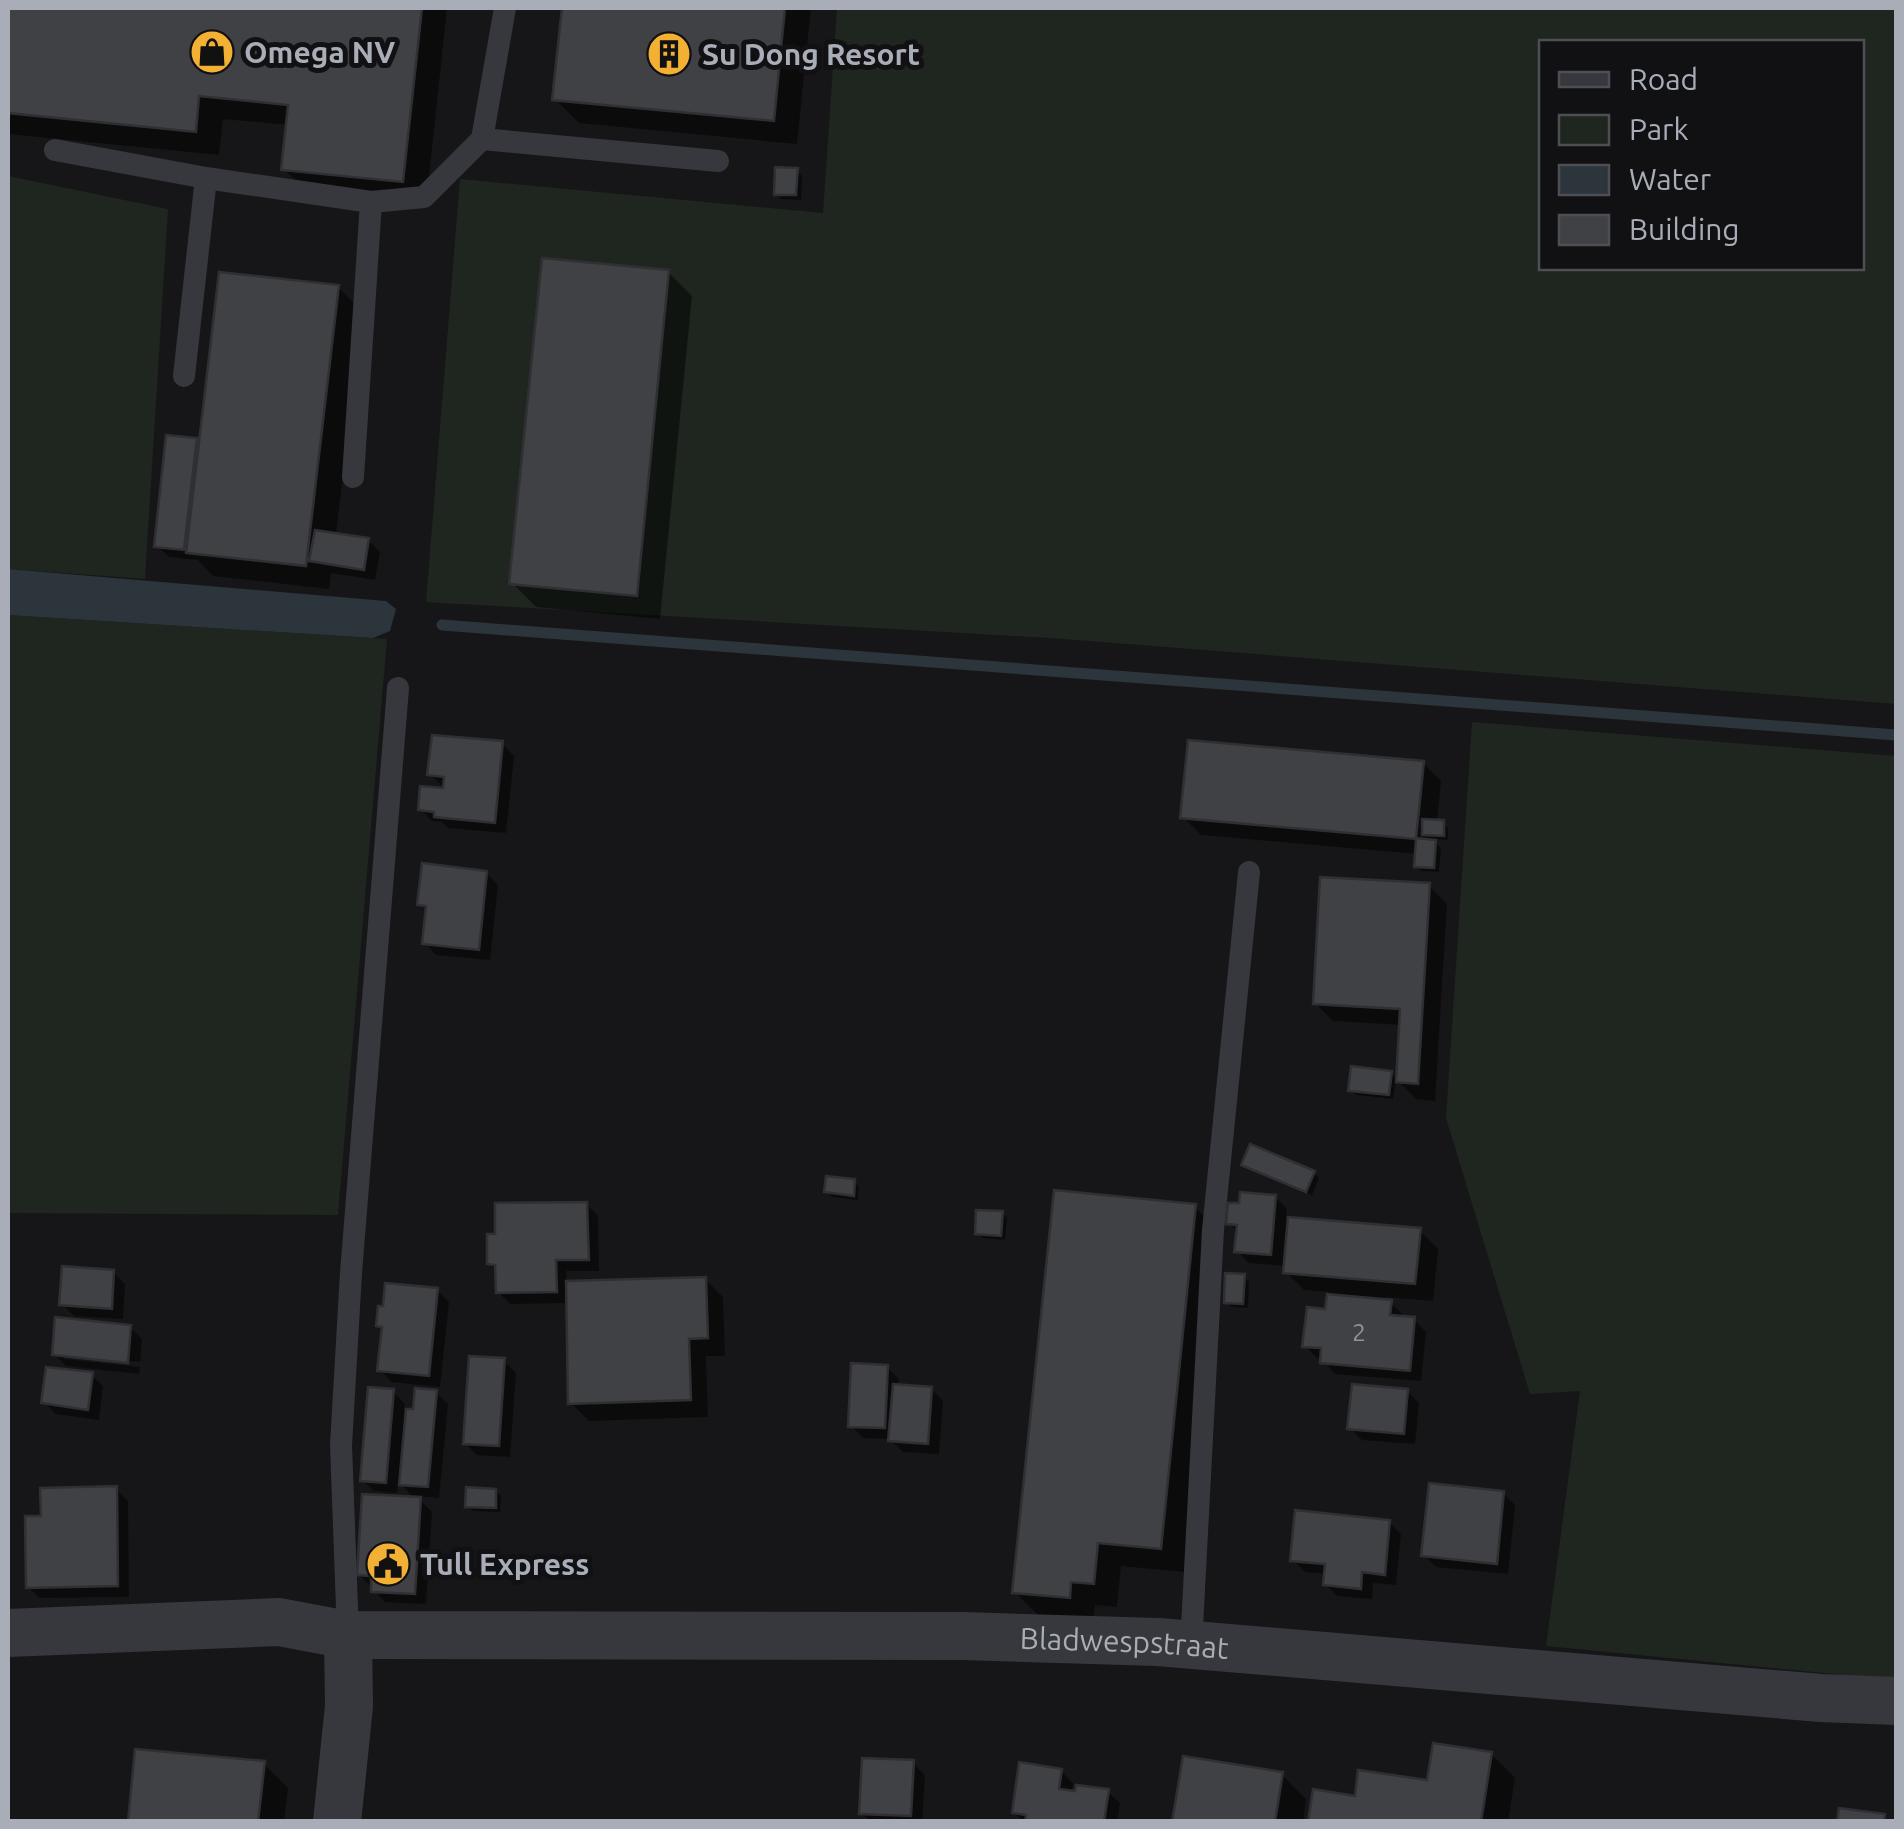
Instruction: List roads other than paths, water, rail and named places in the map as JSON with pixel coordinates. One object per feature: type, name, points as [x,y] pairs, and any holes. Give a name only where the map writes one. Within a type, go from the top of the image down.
[{"type":"street","name":"Bladwespstraat","points":[[8,1634],[278,1622],[348,1634],[962,1636],[1190,1646],[1821,1698],[1896,1700]]},
{"type":"street","points":[[337,1822],[349,1706],[348,1634]]},
{"type":"lane","points":[[54,150],[206,178],[371,202],[424,196],[482,139],[505,8]]},
{"type":"lane","points":[[482,139],[718,161]]},
{"type":"lane","points":[[184,376],[206,178]]},
{"type":"lane","points":[[353,477],[371,202]]},
{"type":"lane","points":[[348,1634],[341,1445],[350,1273],[398,688]]},
{"type":"lane","points":[[1190,1646],[1213,1230],[1250,872]]},
{"type":"water","points":[[8,569],[386,601],[396,609],[390,631],[373,638],[8,615]]},
{"type":"waterway","points":[[442,625],[1896,735]]},
{"type":"place","name":"Omega NV","points":[[212,52]]},
{"type":"place","name":"Su Dong Resort","points":[[669,54]]},
{"type":"place","name":"Tull Express","points":[[388,1564]]}]
